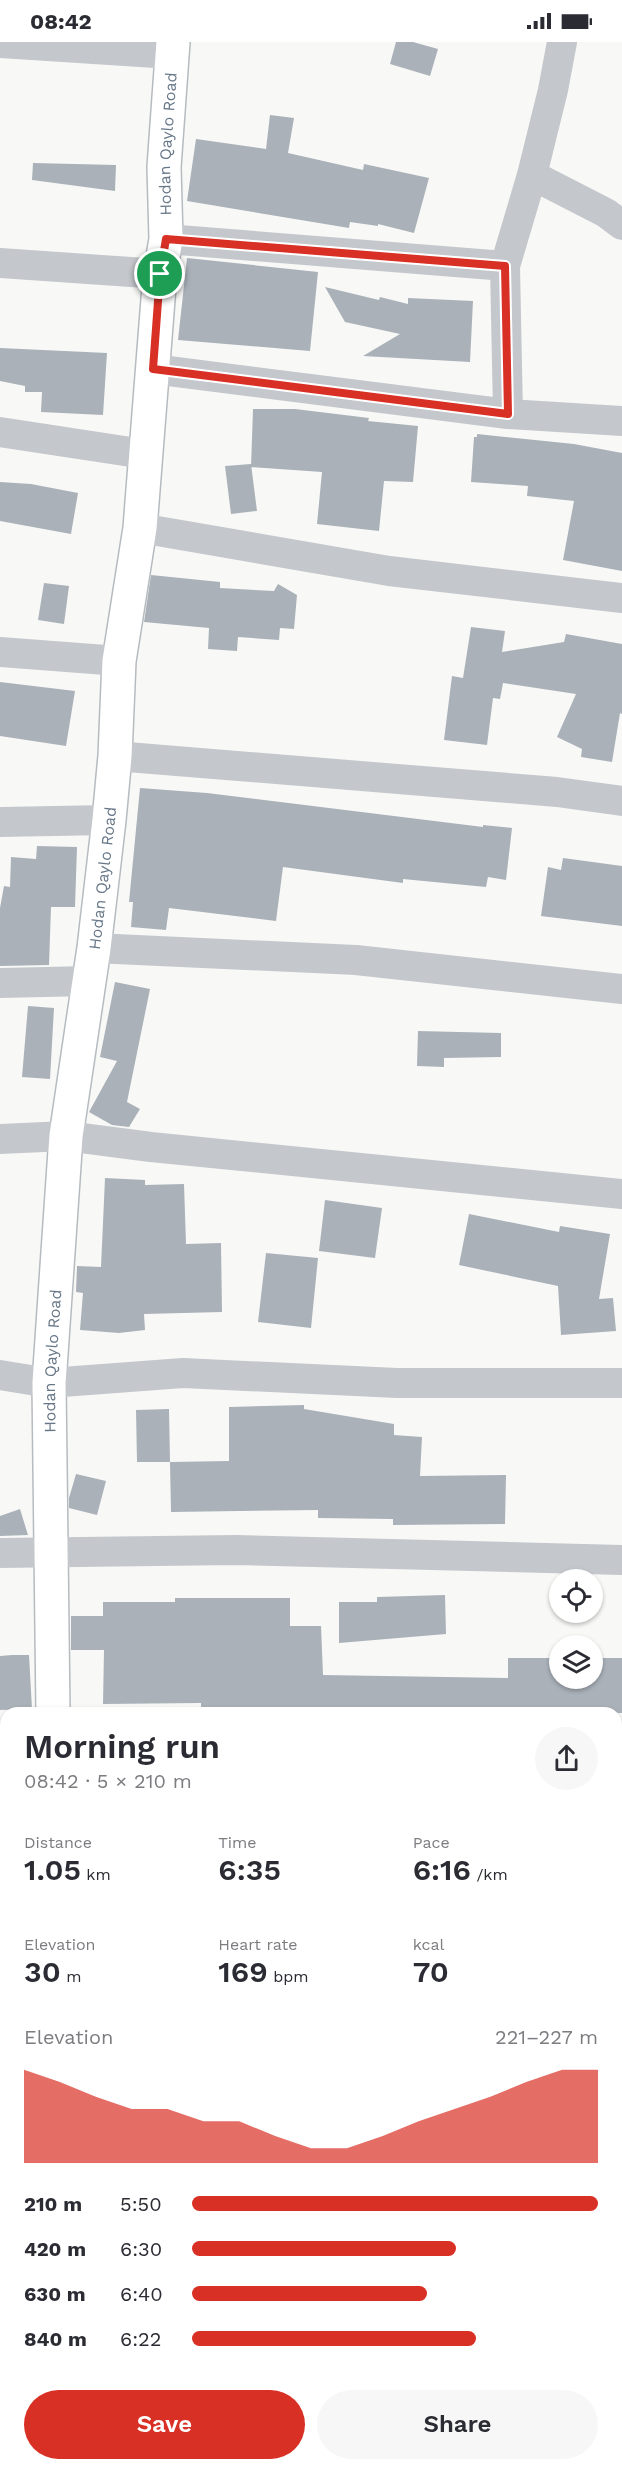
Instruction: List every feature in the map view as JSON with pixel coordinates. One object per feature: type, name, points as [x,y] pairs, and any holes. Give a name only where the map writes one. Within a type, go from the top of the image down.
[{"type":"street","points":[[508,414],[505,266],[532,175],[562,42]]},
{"type":"street","points":[[0,43],[172,48]]},
{"type":"street","name":"Hodan Qaylo Road","points":[[53,1707],[49,1383],[66,1136],[94,948],[115,756],[119,661],[140,528],[144,454],[160,274],[166,239],[164,167],[172,48]]},
{"type":"street","points":[[532,175],[606,213],[622,225]]},
{"type":"street","points":[[166,239],[505,266]]},
{"type":"street","points":[[0,263],[160,274]]},
{"type":"street","points":[[153,369],[508,414],[622,421]]},
{"type":"street","points":[[0,432],[144,454]]},
{"type":"street","points":[[140,528],[389,571],[622,598]]},
{"type":"street","points":[[0,652],[119,661]]},
{"type":"street","points":[[115,756],[557,792],[622,801]]},
{"type":"street","points":[[0,822],[109,820]]},
{"type":"street","points":[[94,948],[356,960],[622,989]]},
{"type":"street","points":[[0,983],[89,981]]},
{"type":"street","points":[[0,1139],[66,1136],[151,1147],[622,1194]]},
{"type":"street","points":[[0,1376],[49,1383],[183,1373],[397,1383],[622,1383]]},
{"type":"street","points":[[0,1553],[236,1550],[622,1560]]},
{"type":"building","points":[[396,42],[413,42],[438,49],[430,76],[390,64]]},
{"type":"building","points":[[270,115],[294,118],[288,153],[363,170],[364,164],[429,178],[414,233],[378,224],[378,226],[350,222],[349,228],[187,201],[196,139],[266,149]]},
{"type":"building","points":[[33,163],[116,165],[115,191],[32,180]]},
{"type":"building","points":[[187,258],[318,272],[310,351],[178,340]]},
{"type":"building","points":[[325,287],[379,300],[380,297],[408,304],[408,298],[473,301],[470,362],[363,356],[400,334],[345,322]]},
{"type":"building","points":[[0,348],[107,353],[103,415],[41,412],[42,392],[25,392],[25,386],[0,381]]},
{"type":"building","points":[[253,409],[295,409],[369,418],[368,421],[418,426],[413,482],[384,481],[379,531],[317,524],[322,472],[251,467]]},
{"type":"building","points":[[477,434],[574,444],[622,453],[622,571],[563,560],[574,501],[527,496],[528,486],[471,482],[474,437],[477,437]]},
{"type":"building","points":[[251,464],[257,511],[231,514],[225,466]]},
{"type":"building","points":[[0,482],[31,484],[78,493],[71,534],[0,521]]},
{"type":"building","points":[[151,575],[220,582],[220,588],[274,591],[278,584],[297,595],[294,629],[280,628],[279,640],[238,637],[237,651],[208,649],[209,628],[144,622]]},
{"type":"building","points":[[44,583],[69,586],[64,624],[38,620]]},
{"type":"building","points":[[471,627],[505,631],[502,652],[564,642],[566,634],[622,644],[622,714],[620,713],[612,762],[581,757],[582,749],[557,737],[576,694],[503,683],[500,699],[493,698],[487,745],[444,740],[452,676],[463,678]]},
{"type":"building","points":[[0,682],[75,691],[66,746],[0,736]]},
{"type":"building","points":[[140,788],[207,793],[483,827],[483,825],[512,828],[506,880],[488,877],[486,887],[403,879],[403,883],[283,867],[276,921],[169,908],[166,930],[131,927],[133,902],[129,902]]},
{"type":"building","points":[[37,846],[77,847],[75,907],[51,907],[49,965],[0,966],[0,908],[4,886],[10,887],[11,857],[36,859]]},
{"type":"building","points":[[563,858],[622,866],[622,926],[541,916],[548,867],[561,870]]},
{"type":"building","points":[[115,982],[150,989],[127,1102],[140,1109],[129,1127],[112,1125],[89,1112],[117,1061],[100,1057]]},
{"type":"building","points":[[28,1006],[54,1008],[50,1079],[22,1077]]},
{"type":"building","points":[[418,1031],[501,1033],[501,1057],[444,1058],[444,1067],[417,1066]]},
{"type":"building","points":[[105,1178],[145,1180],[145,1185],[184,1184],[186,1244],[221,1243],[222,1312],[144,1314],[145,1330],[119,1333],[80,1330],[83,1293],[76,1292],[77,1266],[101,1267]]},
{"type":"building","points":[[325,1200],[382,1208],[375,1258],[319,1251]]},
{"type":"building","points":[[469,1214],[559,1232],[560,1226],[610,1234],[599,1299],[613,1298],[616,1331],[561,1335],[558,1286],[459,1265]]},
{"type":"building","points":[[266,1253],[318,1258],[311,1328],[258,1322]]},
{"type":"building","points":[[304,1405],[304,1409],[394,1424],[394,1435],[422,1437],[420,1476],[506,1475],[505,1524],[393,1525],[393,1519],[318,1518],[318,1510],[171,1512],[170,1462],[229,1461],[229,1407]]},
{"type":"building","points":[[169,1409],[170,1462],[137,1462],[136,1410]]},
{"type":"building","points":[[76,1474],[106,1481],[97,1515],[69,1508],[69,1498]]},
{"type":"building","points":[[20,1509],[28,1535],[0,1536],[0,1516]]},
{"type":"building","points":[[445,1595],[446,1634],[339,1643],[339,1602],[377,1602],[377,1597]]},
{"type":"building","points":[[175,1598],[290,1598],[290,1626],[321,1626],[323,1675],[508,1678],[508,1658],[549,1658],[549,1689],[603,1689],[603,1658],[622,1658],[622,1707],[201,1707],[201,1703],[103,1704],[104,1650],[71,1650],[71,1616],[103,1616],[103,1602],[175,1602]]},
{"type":"building","points":[[29,1655],[32,1707],[0,1707],[0,1656]]},
{"type":"route","points":[[166,239],[505,266],[508,414],[153,369],[160,274],[166,239]]}]
